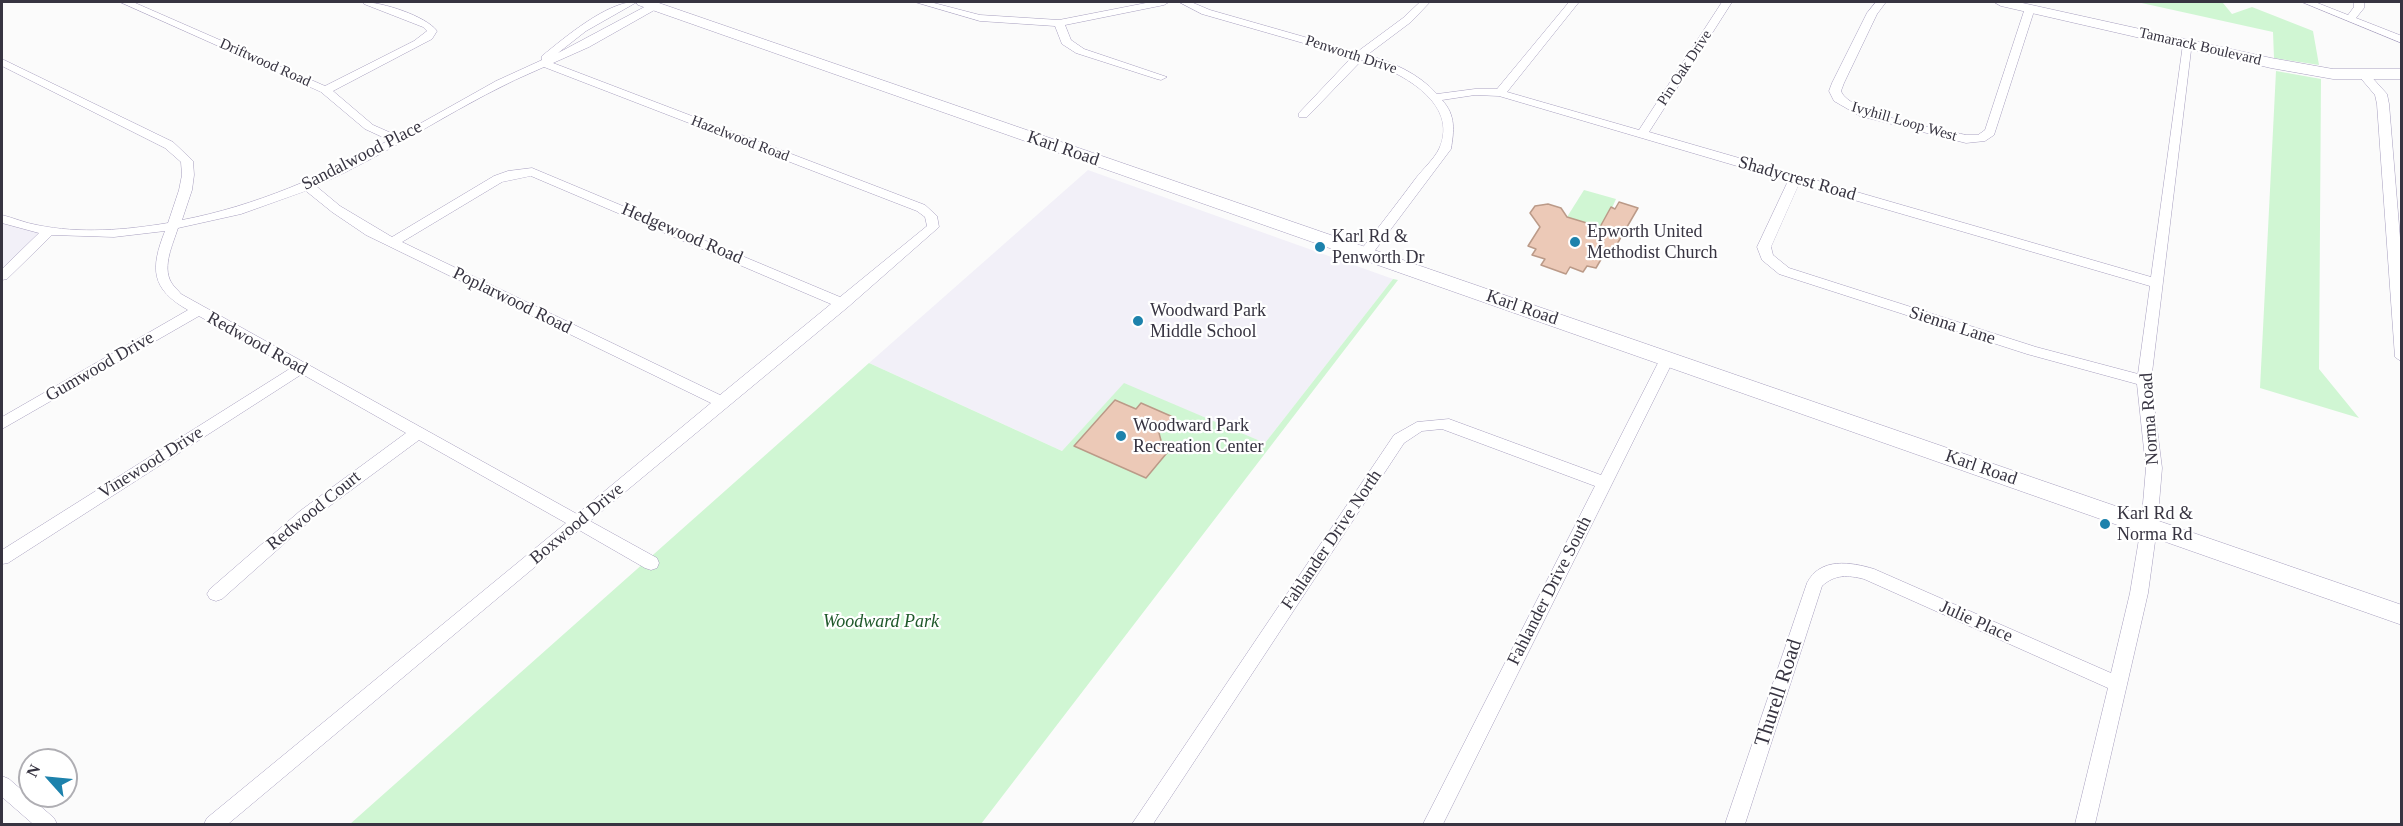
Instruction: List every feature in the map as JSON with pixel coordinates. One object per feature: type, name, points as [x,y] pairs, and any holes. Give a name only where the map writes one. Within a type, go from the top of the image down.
[{"type":"main road","name":"Tamarack Boulevard","points":[[2001,2],[2271,63],[2333,74],[2402,74]]},
{"type":"main road","name":"Karl Road","points":[[653,3],[2402,615]]},
{"type":"street","name":"Driftwood Road","points":[[125,2],[325,90],[369,127],[396,139]]},
{"type":"street","points":[[325,90],[428,38],[432,31],[427,25],[368,2]]},
{"type":"street","name":"Sandalwood Place","points":[[542,63],[576,33],[632,2]]},
{"type":"street","points":[[920,2],[980,18],[1059,22],[1164,2]]},
{"type":"street","name":"Penworth Drive","points":[[1184,2],[1206,12],[1360,56],[1402,72],[1436,98],[1449,127],[1445,149],[1365,254]]},
{"type":"street","points":[[1303,115],[1360,56],[1407,20],[1425,2]]},
{"type":"street","points":[[1500,93],[1574,2]]},
{"type":"street","name":"Pin Oak Drive","points":[[1642,134],[1727,2]]},
{"type":"street","name":"Ivyhill Loop West","points":[[1881,2],[1872,13],[1838,83],[1835,91],[1838,99],[1864,114],[1949,136],[1974,139],[1990,132],[1994,124],[2030,8]]},
{"type":"street","points":[[2307,2],[2351,17],[2402,40]]},
{"type":"street","points":[[2351,17],[2359,8],[2360,2]]},
{"type":"street","name":"Sandalwood Place","points":[[2,219],[49,231],[119,233],[173,226],[234,211],[308,186],[542,63],[574,50],[653,3]]},
{"type":"street","points":[[1059,22],[1066,42],[1080,51],[1161,77]]},
{"type":"street","name":"Norma Road","points":[[2085,825],[2139,593],[2149,527],[2153,449],[2144,381],[2188,44]]},
{"type":"street","name":"Redwood Road","points":[[2,62],[179,152],[187,161],[189,182],[162,261],[163,280],[176,297],[651,563]]},
{"type":"street","name":"Hazelwood Road","points":[[542,63],[921,208],[930,213],[933,220]]},
{"type":"street","points":[[2364,75],[2381,94],[2398,267],[2402,357]]},
{"type":"street","name":"Shadycrest Road","points":[[1436,98],[1475,92],[1500,93],[2156,283]]},
{"type":"street","points":[[2386,143],[2402,147]]},
{"type":"street","name":"Hedgewood Road","points":[[393,242],[498,179],[519,172],[542,174],[843,304]]},
{"type":"street","name":"Sienna Lane","points":[[1795,179],[1764,247],[1767,257],[1784,271],[2032,351],[2144,381]]},
{"type":"street","name":"Poplarwood Road","points":[[308,186],[371,232],[723,404]]},
{"type":"street","name":"Boxwood Drive","points":[[214,825],[927,234],[933,227],[933,220]]},
{"type":"street","points":[[2,276],[49,231]]},
{"type":"street","name":"Gumwood Drive","points":[[2,424],[198,310]]},
{"type":"street","name":"Fahlander Drive South","points":[[1433,825],[1668,359]]},
{"type":"street","name":"Vinewood Drive","points":[[2,558],[301,368]]},
{"type":"street","name":"Fahlander Drive North","points":[[1142,825],[1393,449],[1406,433],[1426,424],[1449,424],[1605,483]]},
{"type":"street","name":"Redwood Court","points":[[216,594],[306,515],[417,433]]},
{"type":"street","name":"Julie Place","points":[[1833,570],[1850,568],[1868,574],[2117,684]]},
{"type":"street","name":"Thurell Road","points":[[1735,825],[1815,583],[1822,575],[1833,570]]},
{"type":"street","points":[[2,785],[47,825]]},
{"type":"shaded area","name":"Woodward Park Middle School","points":[[1088,170],[1393,279],[1265,443],[1124,384],[1062,451],[869,363]]},
{"type":"shaded area","points":[[2,219],[48,230],[2,275]]},
{"type":"green space","points":[[2137,2],[2218,2],[2223,3],[2232,14],[2252,7],[2313,31],[2319,65],[2274,58],[2273,32]]},
{"type":"green space","points":[[2276,71],[2321,79],[2319,369],[2359,418],[2260,388]]},
{"type":"green space","points":[[1584,190],[1616,199],[1603,228],[1567,217]]},
{"type":"green space","name":"Woodward Park","points":[[1393,279],[1398,280],[981,824],[350,824],[869,363],[1062,451],[1124,383],[1265,443]]},
{"type":"building","name":"Epworth United Methodist Church","points":[[1619,202],[1638,208],[1613,251],[1607,249],[1596,268],[1587,266],[1583,272],[1570,267],[1566,274],[1541,265],[1545,259],[1532,255],[1536,249],[1528,246],[1540,227],[1530,213],[1535,206],[1548,204],[1561,208],[1567,217],[1600,227],[1611,207],[1615,209]]},
{"type":"building","name":"Woodward Park Recreation Center","points":[[1115,400],[1136,409],[1141,403],[1173,417],[1159,433],[1162,444],[1171,448],[1146,478],[1074,446]]},
{"type":"place","name":"Epworth United Methodist Church","points":[[1575,242]]},
{"type":"place","name":"Karl Rd & Penworth Dr","points":[[1320,247]]},
{"type":"place","name":"Woodward Park Middle School","points":[[1138,321]]},
{"type":"place","name":"Woodward Park Recreation Center","points":[[1121,436]]},
{"type":"place","name":"Karl Rd & Norma Rd","points":[[2105,524]]}]
